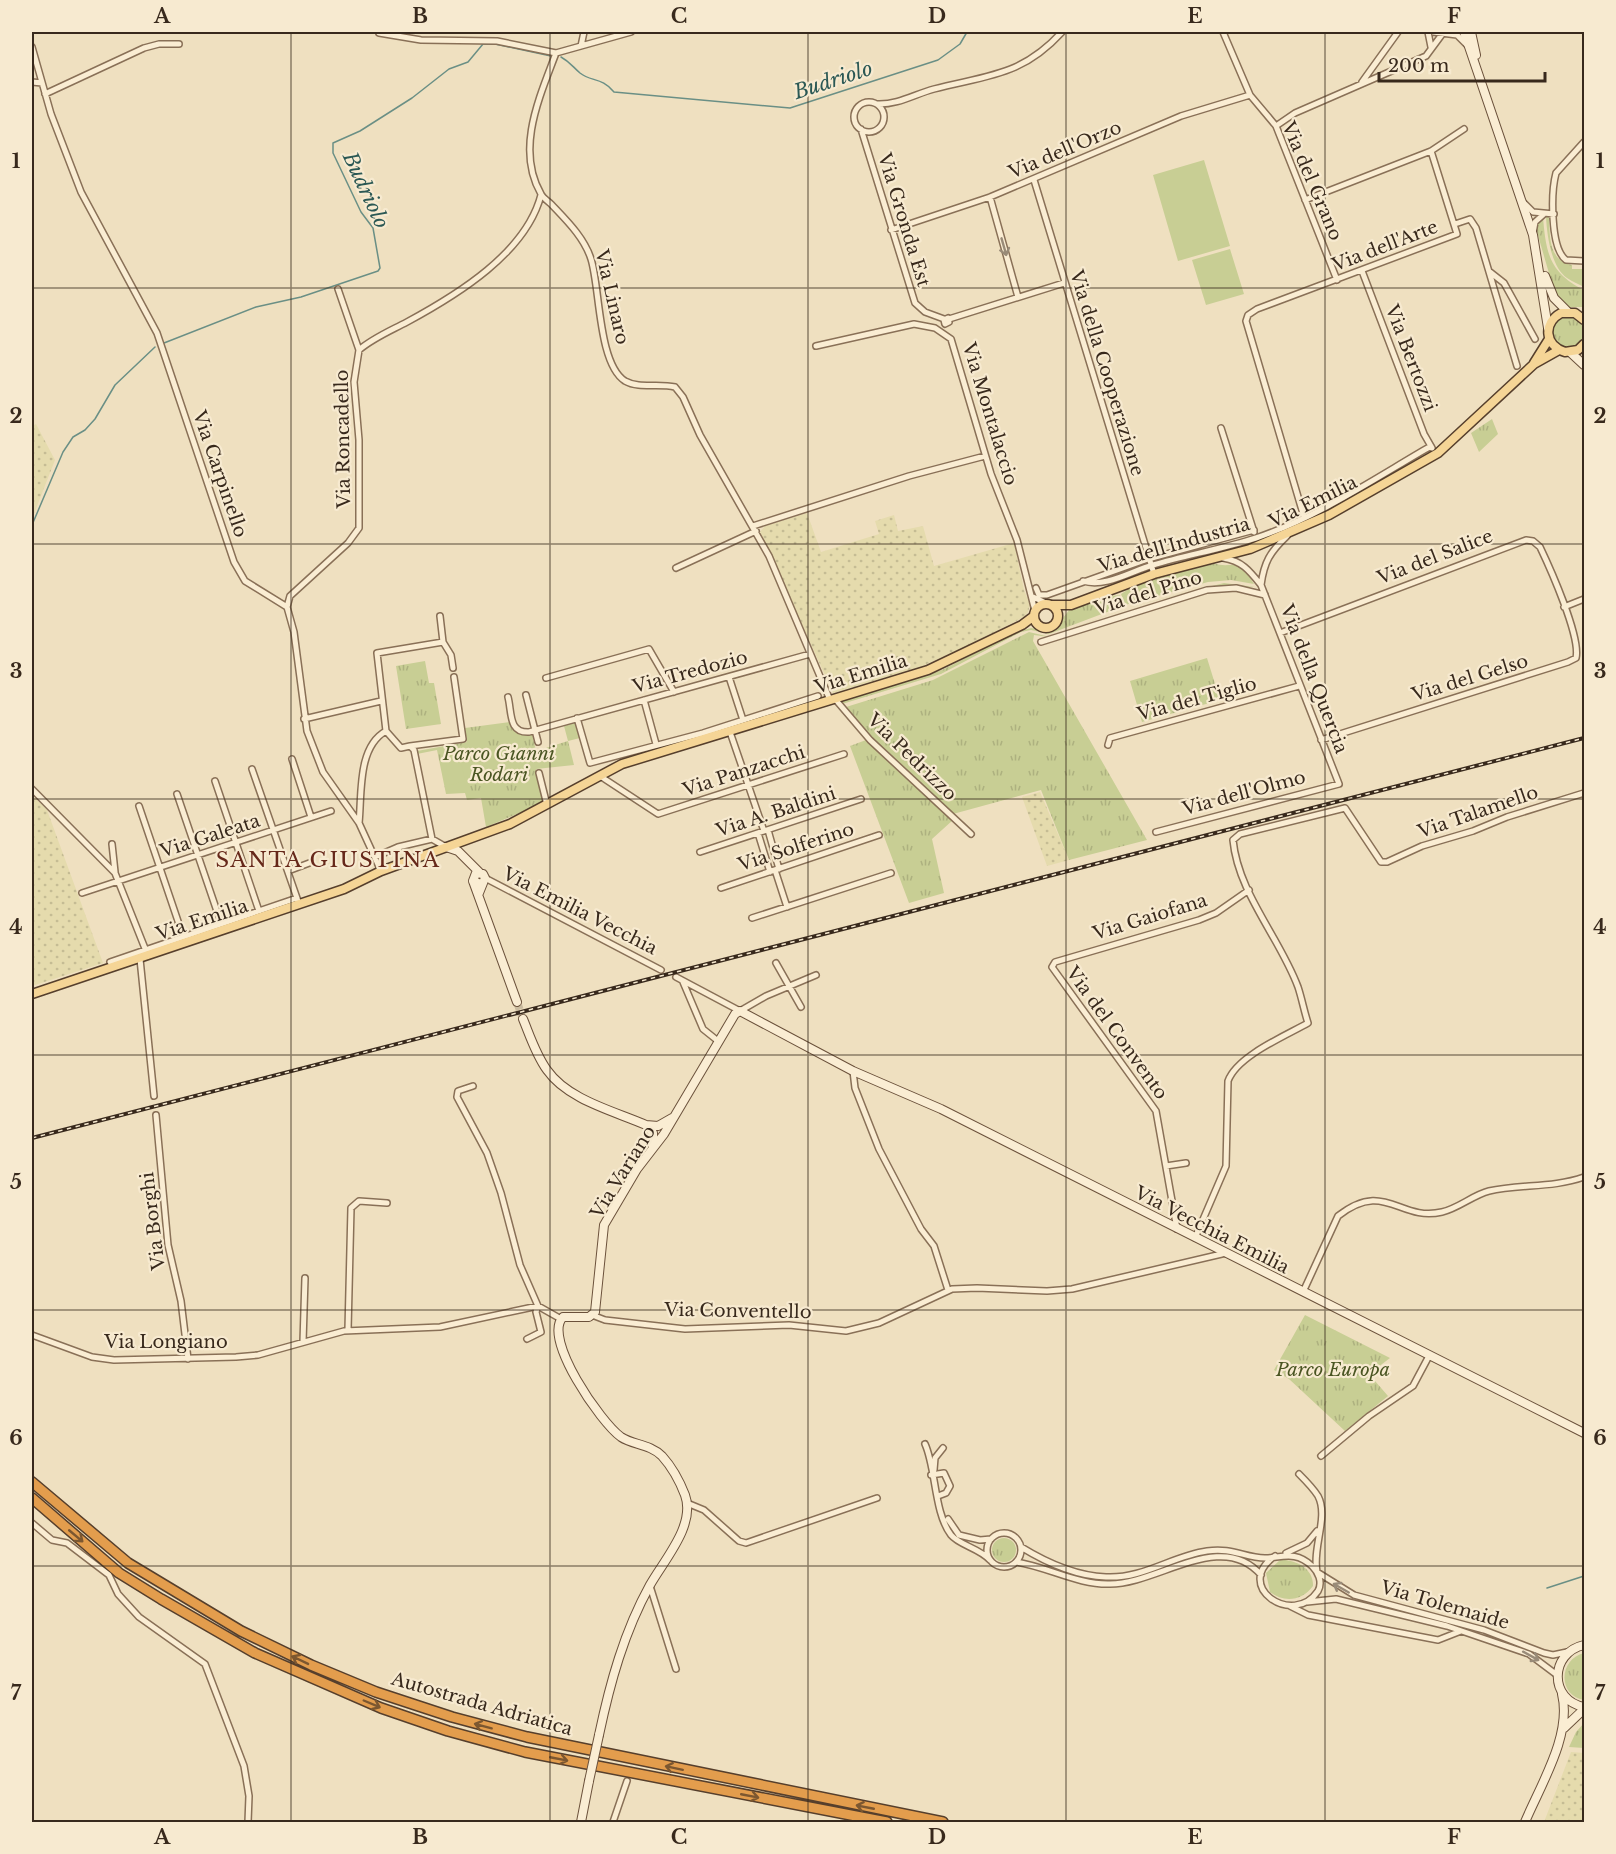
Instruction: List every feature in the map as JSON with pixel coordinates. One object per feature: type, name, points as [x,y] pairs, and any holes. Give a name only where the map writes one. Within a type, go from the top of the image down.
[{"type":"highway","name":"Autostrada Adriatica","points":[[32,1482],[138,1569],[250,1636],[376,1692],[452,1717],[526,1737],[943,1822]]},
{"type":"highway","name":"Autostrada Adriatica","points":[[32,1498],[119,1573],[160,1599],[255,1653],[381,1708],[448,1731],[525,1752],[887,1822]]},
{"type":"main road","points":[[1584,309],[1555,316],[1548,328],[1549,339],[1559,350],[1570,352],[1584,345]]},
{"type":"main road","points":[[1572,312],[1584,320]]},
{"type":"main road","name":"Via Emilia","points":[[1534,364],[1549,339]]},
{"type":"main road","name":"Via Emilia","points":[[1022,626],[1048,627],[1058,620],[1071,605],[1152,570],[1219,558],[1257,542],[1289,534],[1434,450],[1534,364],[1559,350]]},
{"type":"main road","points":[[1050,604],[1058,612],[1058,620]]},
{"type":"main road","name":"Via Emilia","points":[[32,994],[298,902],[510,824],[600,776],[621,760],[704,736],[730,732],[928,670],[1022,626],[1041,605],[1071,605]]},
{"type":"main road","points":[[1035,613],[1040,626]]},
{"type":"street","points":[[581,45],[584,32]]},
{"type":"street","points":[[379,33],[421,40],[497,41],[555,53],[631,32]]},
{"type":"street","name":"Via Gronda Est","points":[[947,321],[925,312],[915,303],[861,129],[855,120],[856,110],[867,102],[895,103],[935,88],[987,78],[1016,69],[1043,51],[1062,32]]},
{"type":"street","name":"Via del Grano","points":[[1223,32],[1250,95],[1276,126],[1337,280]]},
{"type":"street","points":[[1361,83],[1398,32]]},
{"type":"street","points":[[1428,32],[1432,48]]},
{"type":"street","points":[[1433,32],[1457,35],[1468,46]]},
{"type":"street","points":[[1276,126],[1295,113],[1420,59],[1446,32]]},
{"type":"street","points":[[1464,32],[1533,235],[1540,264],[1548,328]]},
{"type":"street","points":[[1471,32],[1479,71]]},
{"type":"street","points":[[45,94],[144,48],[159,44],[179,44]]},
{"type":"street","name":"Via Carpinello","points":[[32,47],[45,94],[81,192],[157,333],[234,562],[245,581],[286,607]]},
{"type":"street","name":"Via Linaro","points":[[555,53],[534,109],[531,158],[541,195],[573,229],[586,246],[592,260],[598,309],[615,369],[625,381],[642,385],[666,385],[679,391],[704,443],[755,528],[832,700]]},
{"type":"street","points":[[32,82],[42,83]]},
{"type":"street","name":"Via dell'Orzo","points":[[891,230],[1034,180],[1181,116],[1250,95]]},
{"type":"street","name":"Via Gronda Est","points":[[866,147],[873,131],[883,122],[884,113],[895,103]]},
{"type":"street","points":[[877,104],[884,113]]},
{"type":"street","name":"Via Gronda Est","points":[[861,129],[873,131]]},
{"type":"street","points":[[1305,200],[1431,151],[1464,129]]},
{"type":"street","points":[[1584,142],[1556,173],[1554,214],[1557,251],[1566,260],[1584,261]]},
{"type":"street","name":"Via dell'Arte","points":[[1304,517],[1246,321],[1248,315],[1257,309],[1457,234],[1431,151]]},
{"type":"street","name":"Via della Cooperazione","points":[[1034,180],[1152,570]]},
{"type":"street","name":"Via Roncadello","points":[[359,350],[437,305],[494,264],[529,225],[541,195]]},
{"type":"street","points":[[990,197],[1018,297]]},
{"type":"street","points":[[1522,201],[1533,212],[1554,214]]},
{"type":"street","points":[[1533,235],[1535,222],[1544,214]]},
{"type":"street","points":[[1455,224],[1470,219],[1473,222],[1517,366]]},
{"type":"street","points":[[1540,264],[1554,298],[1572,312]]},
{"type":"street","name":"Via Bertozzi","points":[[1362,271],[1434,450]]},
{"type":"street","points":[[1489,271],[1504,283],[1535,339]]},
{"type":"street","points":[[951,339],[947,321],[1064,283]]},
{"type":"street","name":"Via Roncadello","points":[[286,607],[290,596],[348,543],[359,528],[359,440],[354,382],[359,350],[338,289]]},
{"type":"street","name":"Via Montalaccio","points":[[816,346],[914,324],[928,326],[951,339],[985,456],[1017,540],[1033,597],[1035,613]]},
{"type":"street","points":[[1584,345],[1584,359]]},
{"type":"street","points":[[1570,352],[1584,365]]},
{"type":"street","points":[[1221,428],[1257,542]]},
{"type":"street","points":[[676,568],[755,528],[909,476],[985,456]]},
{"type":"street","name":"Via dell'Industria","points":[[1083,581],[1096,585],[1120,576],[1152,570],[1178,558],[1257,542],[1304,517],[1363,492]]},
{"type":"street","name":"Via dell'Industria","points":[[1036,588],[1037,593],[1042,596],[1148,558],[1254,530]]},
{"type":"street","points":[[1261,585],[1265,562],[1272,549],[1289,534]]},
{"type":"street","name":"Via del Salice","points":[[1280,633],[1526,540],[1533,541],[1540,547],[1564,607]]},
{"type":"street","points":[[1209,542],[1210,550]]},
{"type":"street","points":[[1176,551],[1178,558]]},
{"type":"street","name":"Via della Quercia","points":[[1219,558],[1237,561],[1247,566],[1261,585],[1339,784]]},
{"type":"street","points":[[1117,569],[1120,576]]},
{"type":"street","name":"Via del Pino","points":[[1041,642],[1206,590],[1236,588],[1265,595]]},
{"type":"street","points":[[1033,597],[1050,604]]},
{"type":"street","points":[[1564,607],[1584,599]]},
{"type":"street","points":[[286,607],[294,632],[304,719],[323,771],[359,823],[381,871]]},
{"type":"street","name":"Via del Gelso","points":[[1322,740],[1576,658],[1578,649],[1564,607]]},
{"type":"street","points":[[440,616],[443,642],[451,655],[453,668]]},
{"type":"street","points":[[443,642],[376,653],[386,731],[401,748],[464,739],[454,677]]},
{"type":"street","points":[[546,678],[649,650],[675,692]]},
{"type":"street","name":"Via Tredozio","points":[[536,730],[810,654]]},
{"type":"street","points":[[729,677],[743,720]]},
{"type":"street","name":"Via del Tiglio","points":[[1108,745],[1110,738],[1299,686]]},
{"type":"street","points":[[526,695],[538,742]]},
{"type":"street","name":"Via Emilia","points":[[621,760],[656,744],[704,736],[743,720],[818,696]]},
{"type":"street","points":[[508,697],[513,726],[523,733],[536,730]]},
{"type":"street","points":[[644,700],[656,744]]},
{"type":"street","name":"Via Pedrizzo","points":[[832,700],[870,740],[971,834]]},
{"type":"street","points":[[304,719],[381,701]]},
{"type":"street","points":[[578,718],[590,763],[621,760]]},
{"type":"street","points":[[359,823],[361,782],[367,759],[375,739],[386,731]]},
{"type":"street","points":[[730,732],[787,906]]},
{"type":"street","points":[[410,746],[414,750],[432,839]]},
{"type":"street","name":"Via Panzacchi","points":[[600,776],[658,814],[844,754]]},
{"type":"street","points":[[292,759],[311,817]]},
{"type":"street","points":[[252,769],[298,902]]},
{"type":"street","points":[[539,773],[547,805]]},
{"type":"street","points":[[215,781],[259,911]]},
{"type":"street","name":"Via dell'Olmo","points":[[1156,832],[1339,784]]},
{"type":"street","points":[[32,789],[115,873]]},
{"type":"street","name":"Via Talamello","points":[[1249,890],[1238,863],[1233,840],[1240,834],[1345,808],[1381,862],[1507,817],[1584,793]]},
{"type":"street","points":[[177,794],[221,923]]},
{"type":"street","name":"Via A. Baldini","points":[[700,852],[861,799]]},
{"type":"street","points":[[139,806],[183,936]]},
{"type":"street","name":"Via Galeata","points":[[82,893],[331,812]]},
{"type":"street","points":[[763,832],[775,870]]},
{"type":"street","name":"Via Solferino","points":[[722,888],[879,835]]},
{"type":"street","points":[[375,857],[398,847],[432,839],[446,847]]},
{"type":"street","points":[[112,844],[115,873],[144,954],[154,1096]]},
{"type":"street","name":"Via Emilia Vecchia","points":[[446,847],[458,851],[478,879],[661,970]]},
{"type":"street","points":[[288,871],[312,862]]},
{"type":"street","points":[[752,918],[891,873]]},
{"type":"street","points":[[478,879],[478,897],[517,1002]]},
{"type":"street","points":[[1196,1238],[1226,1166],[1228,1081],[1232,1071],[1242,1061],[1308,1023],[1297,986],[1249,890]]},
{"type":"street","name":"Via Gaiofana","points":[[1055,962],[1199,920],[1216,913],[1249,890]]},
{"type":"street","name":"Via Emilia","points":[[110,962],[144,954],[183,936],[221,923],[298,902]]},
{"type":"street","name":"Via del Convento","points":[[1055,962],[1052,967],[1055,974],[1156,1111],[1177,1228]]},
{"type":"street","points":[[776,963],[801,1007]]},
{"type":"street","points":[[676,977],[740,1011],[816,975]]},
{"type":"street","points":[[683,981],[703,1029],[718,1041]]},
{"type":"street","name":"Via Vecchia Emilia","points":[[740,1011],[825,1057],[941,1109],[1584,1433]]},
{"type":"street","name":"Via Variano","points":[[592,1315],[599,1279],[604,1225],[664,1134],[735,1014],[740,1011]]},
{"type":"street","points":[[523,1018],[539,1056],[554,1078],[575,1094],[664,1134]]},
{"type":"street","points":[[854,1071],[855,1088],[879,1149],[921,1229],[934,1246],[948,1290]]},
{"type":"street","points":[[472,1086],[458,1092],[457,1097],[487,1153],[504,1201],[514,1247],[538,1306],[561,1319],[592,1315]]},
{"type":"street","name":"Via Borghi","points":[[156,1115],[168,1245],[181,1301],[188,1359]]},
{"type":"street","points":[[655,1129],[673,1118]]},
{"type":"street","points":[[653,1148],[655,1129]]},
{"type":"street","points":[[1166,1166],[1186,1163]]},
{"type":"street","points":[[1303,1292],[1338,1216],[1349,1208],[1372,1199],[1392,1201],[1416,1214],[1443,1212],[1486,1192],[1512,1187],[1563,1184],[1584,1177]]},
{"type":"street","points":[[348,1330],[351,1208],[359,1201],[387,1203]]},
{"type":"street","name":"Via Conventello","points":[[592,1315],[605,1320],[685,1329],[789,1324],[846,1331],[879,1323],[948,1290],[1072,1289],[1226,1253]]},
{"type":"street","points":[[303,1342],[305,1278]]},
{"type":"street","points":[[527,1339],[541,1332],[536,1312],[538,1306]]},
{"type":"street","name":"Via Longiano","points":[[32,1335],[92,1357],[114,1360],[258,1355],[348,1330],[433,1328],[538,1306]]},
{"type":"street","points":[[561,1319],[560,1341],[583,1390],[611,1429],[622,1438],[653,1449],[662,1456],[675,1474],[687,1503],[687,1512],[677,1542],[643,1600],[613,1671],[581,1822]]},
{"type":"street","points":[[1321,1456],[1369,1416],[1413,1386],[1429,1356]]},
{"type":"street","points":[[925,1444],[952,1536],[977,1548],[990,1560],[1003,1567],[1016,1562],[1041,1566],[1093,1584],[1138,1581],[1211,1556],[1227,1556],[1244,1561],[1261,1575]]},
{"type":"street","points":[[933,1474],[935,1458],[943,1448]]},
{"type":"street","points":[[933,1474],[944,1473],[950,1486],[939,1496]]},
{"type":"street","points":[[1299,1474],[1318,1496],[1322,1515],[1315,1547],[1319,1587],[1304,1602]]},
{"type":"street","points":[[939,1496],[949,1521],[959,1535],[980,1540],[991,1539],[1006,1533],[1016,1538],[1021,1547],[1045,1561],[1078,1573],[1108,1577],[1137,1574],[1188,1555],[1211,1550],[1237,1550],[1256,1557],[1275,1556],[1307,1543],[1321,1525]]},
{"type":"street","points":[[687,1503],[704,1510],[739,1541],[746,1543],[878,1498]]},
{"type":"street","points":[[32,1523],[52,1540],[67,1543],[109,1575],[118,1594],[140,1617],[205,1664],[243,1766],[249,1796],[248,1822]]},
{"type":"street","points":[[990,1560],[987,1549],[991,1539]]},
{"type":"street","points":[[1016,1562],[1021,1547]]},
{"type":"street","name":"Via Tolemaide","points":[[1283,1554],[1305,1561],[1317,1572],[1354,1595],[1484,1630],[1544,1653],[1562,1654],[1584,1645]]},
{"type":"street","points":[[1275,1556],[1263,1567],[1260,1583],[1267,1597],[1274,1602],[1289,1605],[1308,1615],[1438,1641],[1462,1631]]},
{"type":"street","points":[[650,1586],[676,1669]]},
{"type":"street","name":"Via Tolemaide","points":[[1289,1605],[1336,1599],[1462,1631],[1529,1654],[1557,1675]]},
{"type":"street","points":[[643,1600],[654,1602]]},
{"type":"street","points":[[1525,1822],[1564,1728],[1566,1710],[1557,1675],[1562,1658],[1569,1652]]},
{"type":"street","points":[[1562,1694],[1569,1701],[1584,1708],[1564,1728]]},
{"type":"street","points":[[613,1822],[627,1781]]},
{"type":"shaded area","points":[[36,424],[55,460],[32,519],[32,426]]},
{"type":"shaded area","points":[[807,513],[821,552],[879,534],[875,521],[894,515],[898,531],[923,526],[934,566],[1014,543],[1024,590],[1030,605],[1028,612],[1024,617],[920,667],[833,693],[760,532],[765,526]]},
{"type":"shaded area","points":[[1040,792],[1069,860],[1047,866],[1022,797]]},
{"type":"shaded area","points":[[32,795],[47,810],[103,963],[32,986]]},
{"type":"shaded area","points":[[1571,1752],[1584,1753],[1584,1822],[1544,1822]]},
{"type":"green space","points":[[1204,160],[1230,246],[1178,261],[1153,175]]},
{"type":"green space","points":[[1543,217],[1548,252],[1564,277],[1584,290],[1582,307],[1567,307],[1555,294],[1535,225]]},
{"type":"green space","points":[[1546,217],[1549,217],[1550,240],[1554,253],[1564,262],[1572,265],[1572,269],[1584,269],[1584,287],[1567,278],[1557,266],[1549,241]]},
{"type":"green space","points":[[1230,249],[1244,294],[1206,305],[1192,260]]},
{"type":"green space","points":[[1568,316],[1579,321],[1584,332],[1579,343],[1568,348],[1557,343],[1552,332],[1557,321]]},
{"type":"green space","points":[[1492,419],[1498,434],[1479,452],[1471,433]]},
{"type":"green space","points":[[1213,563],[1239,566],[1254,584],[1231,580],[1208,582],[1125,605],[1121,594],[1135,585]]},
{"type":"green space","points":[[1224,583],[1255,587],[1212,586]]},
{"type":"green space","points":[[1120,595],[1123,606],[1049,634],[1031,630],[1021,632],[941,674],[842,704],[843,701],[942,670],[1017,632],[1031,628],[1052,632],[1070,609],[1100,597]]},
{"type":"green space","points":[[1029,632],[1049,637],[1034,635],[1033,641],[1147,840],[1069,860],[1041,790],[953,814],[873,739],[846,707],[933,680]]},
{"type":"green space","points":[[1207,658],[1220,700],[1142,722],[1130,681]]},
{"type":"green space","points":[[425,661],[429,683],[434,683],[441,724],[406,729],[396,666]]},
{"type":"green space","name":"Parco Gianni Rodari","points":[[510,722],[514,729],[532,734],[536,751],[568,741],[574,765],[536,769],[543,803],[486,827],[481,798],[467,800],[465,793],[446,794],[437,750],[417,754],[417,751],[467,742],[465,728]]},
{"type":"green space","points":[[575,722],[580,738],[568,741],[564,726]]},
{"type":"green space","points":[[866,740],[953,820],[932,839],[944,893],[909,903],[850,746]]},
{"type":"green space","points":[[459,752],[465,781],[450,785],[444,755]]},
{"type":"green space","name":"Parco Europa","points":[[1305,1315],[1390,1358],[1369,1374],[1388,1396],[1345,1431],[1289,1379],[1274,1370]]},
{"type":"green space","points":[[1004,1538],[1009,1539],[1015,1545],[1015,1555],[1009,1561],[1004,1562],[999,1561],[993,1555],[992,1550],[993,1545],[999,1539]]},
{"type":"green space","points":[[1280,1560],[1298,1563],[1307,1570],[1313,1580],[1313,1586],[1309,1591],[1293,1599],[1281,1598],[1270,1592],[1266,1573]]},
{"type":"green space","points":[[1584,1653],[1584,1700],[1575,1697],[1569,1691],[1564,1677],[1570,1662]]},
{"type":"green space","points":[[1584,1723],[1584,1748],[1569,1747],[1576,1732]]},
{"type":"waterway","name":"Budriolo","points":[[561,57],[584,76],[605,84],[614,92],[790,108],[938,60],[960,44],[967,32]]},
{"type":"waterway","name":"Budriolo","points":[[164,343],[256,307],[301,297],[378,271],[380,268],[373,228],[361,212],[333,153],[333,143],[360,131],[412,98],[449,69],[468,62],[483,44],[495,44],[551,56]]},
{"type":"waterway","name":"Budriolo","points":[[32,525],[63,452],[73,437],[85,430],[95,419],[115,385],[155,347]]},
{"type":"waterway","name":"Budriolo","points":[[32,600],[32,614]]},
{"type":"waterway","points":[[1547,1588],[1584,1576]]},
{"type":"tunnel","points":[[517,1002],[523,1019]]},
{"type":"railway","points":[[32,1138],[1584,738]]},
{"type":"district","name":"SANTA GIUSTINA","points":[[328,860]]}]
